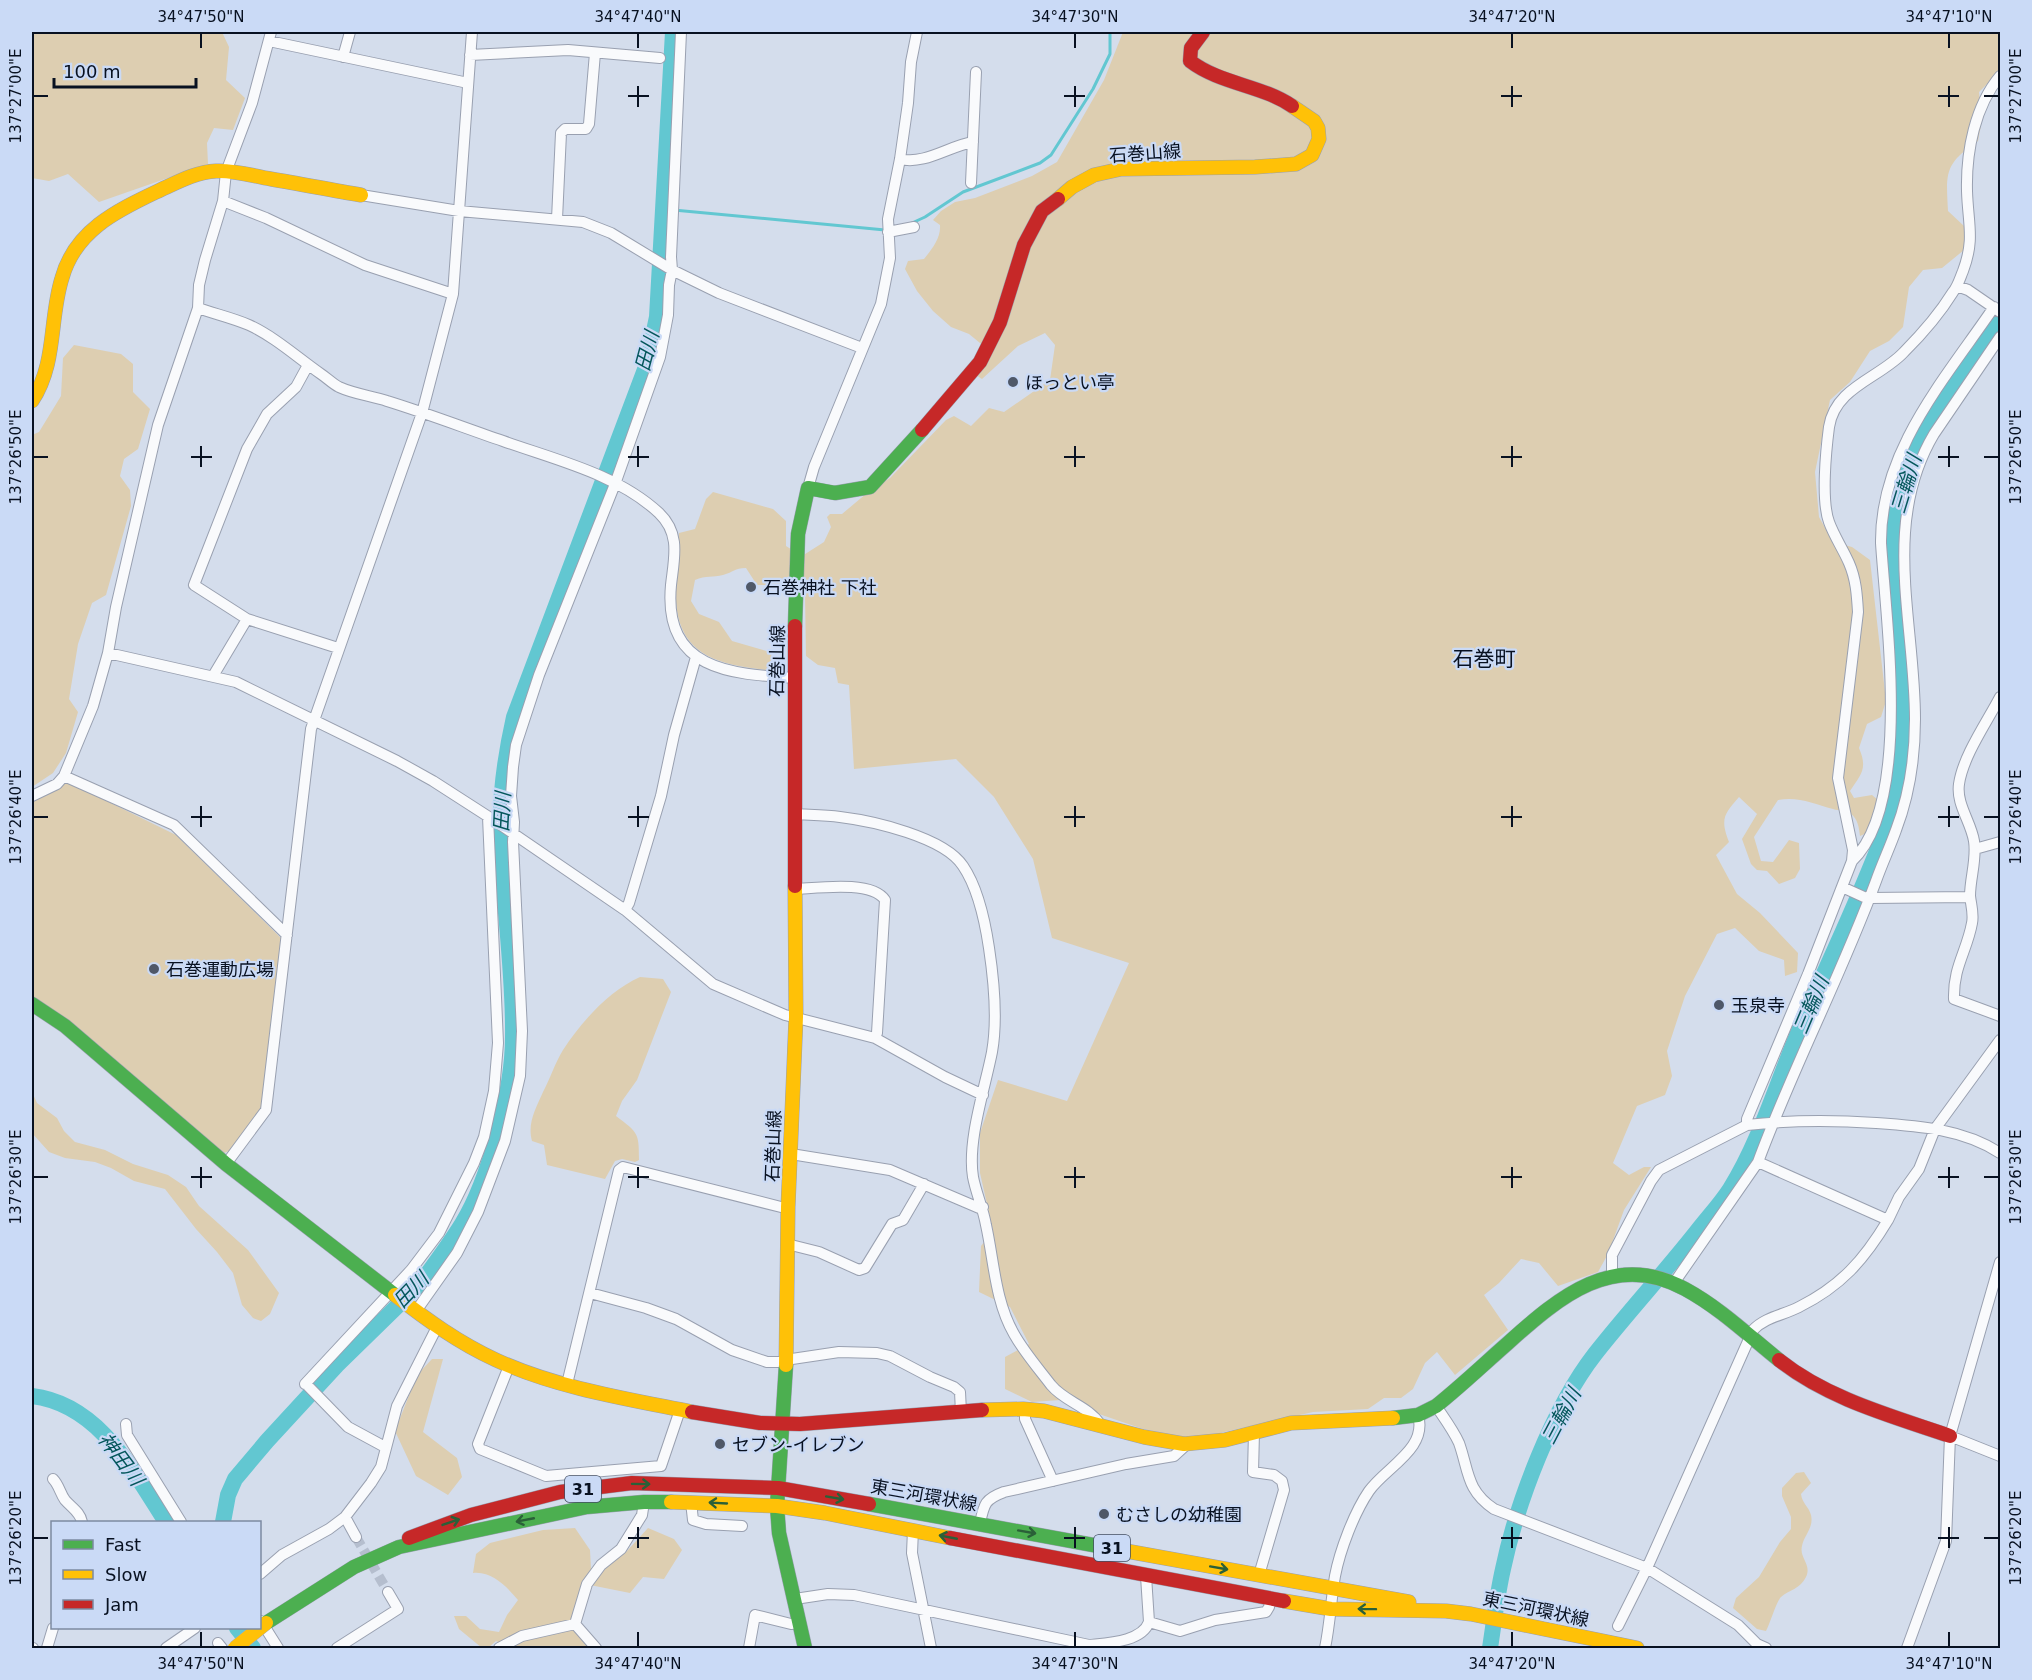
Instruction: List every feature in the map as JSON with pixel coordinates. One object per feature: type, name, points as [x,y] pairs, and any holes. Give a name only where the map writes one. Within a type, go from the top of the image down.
[{"type":"main road","name":"石巻山線","points":[[805,1648],[779,1533],[777,1506],[786,1362],[788,1207],[796,1017],[794,678],[798,534],[808,488],[835,493],[870,487],[936,414],[980,362],[1000,322],[1024,245],[1042,211],[1072,187],[1094,175],[1121,169],[1286,165],[1296,164],[1312,155],[1319,139],[1318,128],[1314,121],[1278,97],[1203,71],[1190,61],[1188,53],[1191,46],[1203,32]]},
{"type":"main road","points":[[32,401],[43,383],[62,278],[68,259],[97,223],[118,209],[197,173],[226,172],[361,195]]},
{"type":"main road","points":[[32,1004],[65,1026],[226,1164],[437,1328],[509,1366],[567,1384],[680,1410],[730,1420],[783,1424],[1025,1409],[1056,1413],[1158,1441],[1186,1445],[1232,1440],[1287,1424],[1318,1420],[1388,1419],[1418,1415],[1436,1406],[1547,1309],[1583,1286],[1593,1281],[1612,1277],[1644,1276],[1672,1282],[1701,1296],[1749,1337],[1811,1382],[1859,1403],[1950,1436]]},
{"type":"main road","name":"東三河環状線","points":[[399,1547],[411,1536],[471,1515],[560,1492],[632,1483],[778,1488],[1425,1604],[1446,1611]]},
{"type":"main road","name":"東三河環状線","points":[[263,1621],[345,1572],[399,1547],[587,1507],[644,1502],[691,1502],[777,1506],[825,1513],[1146,1576],[1331,1609],[1446,1611],[1471,1614],[1623,1647],[1637,1648]]},
{"type":"main road","name":"東三河環状線","points":[[235,1648],[255,1629]]},
{"type":"street","points":[[343,57],[350,32]]},
{"type":"street","points":[[226,1164],[266,1110],[311,729],[422,413],[453,294],[472,32]]},
{"type":"street","points":[[414,1309],[457,1253],[478,1212],[505,1141],[520,1076],[522,1031],[511,833],[514,822],[511,806],[512,777],[519,735],[539,675],[660,357],[666,333],[681,32]]},
{"type":"street","points":[[808,488],[881,304],[886,284],[890,258],[888,219],[900,159],[911,62],[917,32]]},
{"type":"street","points":[[32,796],[57,784],[64,776],[93,706],[108,653],[116,607],[158,425],[198,308],[199,285],[223,201],[226,172],[252,104],[270,36],[343,57],[468,82]]},
{"type":"street","points":[[470,55],[567,50],[660,58]]},
{"type":"street","points":[[557,219],[561,132],[565,129],[586,129],[589,124],[595,53]]},
{"type":"street","points":[[971,183],[976,72]]},
{"type":"street","points":[[1749,1125],[1747,1119],[1846,889],[1852,861],[1853,850],[1838,778],[1858,612],[1856,585],[1850,564],[1828,521],[1825,496],[1830,425],[1837,404],[1849,392],[1905,352],[1957,286],[1970,253],[1967,182],[1970,146],[1980,109],[1988,91],[2001,75]]},
{"type":"street","points":[[900,159],[926,158],[973,142]]},
{"type":"street","points":[[361,195],[459,211],[557,219],[597,226],[669,268],[719,293],[862,348]]},
{"type":"street","points":[[223,201],[266,218],[365,265],[453,294]]},
{"type":"street","points":[[888,232],[914,227]]},
{"type":"street","points":[[1852,861],[1862,852],[1872,833],[1886,777],[1890,745],[1892,698],[1881,543],[1884,501],[1896,463],[1919,414],[1997,310],[1968,290],[1957,286]]},
{"type":"street","points":[[198,308],[250,326],[339,387],[422,413],[597,474],[613,483],[659,514],[669,526],[676,542],[671,587],[672,613],[677,634],[685,648],[704,663],[721,668],[794,678]]},
{"type":"street","points":[[1672,1282],[1758,1162],[1771,1123],[1903,809],[1913,749],[1915,719],[1903,567],[1903,534],[1907,505],[1914,476],[1924,450],[2001,337]]},
{"type":"street","points":[[308,365],[296,387],[267,414],[247,449],[194,585],[247,619],[338,648]]},
{"type":"street","points":[[213,676],[247,619]]},
{"type":"street","points":[[108,653],[236,682],[314,719],[424,776],[490,818],[625,910],[713,984],[785,1015],[875,1038],[945,1077],[983,1095]]},
{"type":"street","points":[[625,910],[630,903],[661,796],[674,735],[696,657]]},
{"type":"street","points":[[2001,697],[1969,758],[1959,786],[1960,801],[1975,849],[1970,897],[1972,924],[1954,983],[1954,999],[2001,1016]]},
{"type":"street","points":[[64,776],[174,825],[287,935]]},
{"type":"street","points":[[794,814],[840,817],[926,838],[941,846],[962,864],[971,880],[987,934],[995,1025],[975,1131],[972,1163],[973,1178],[982,1207],[997,1288],[1013,1333],[1054,1388],[1063,1397],[1094,1415],[1100,1424]]},
{"type":"street","points":[[385,1447],[348,1427],[307,1385],[393,1293],[426,1251],[452,1210],[474,1163],[491,1108],[498,1062],[490,818]]},
{"type":"street","points":[[1975,849],[2001,842]]},
{"type":"street","points":[[796,889],[858,887],[882,896],[885,900],[875,1038]]},
{"type":"street","points":[[1846,889],[1867,897],[1970,897]]},
{"type":"street","points":[[1618,1626],[1647,1568],[1749,1337],[1758,1325],[1823,1295],[1849,1274],[1875,1242],[1899,1197],[1919,1169],[1935,1129],[2001,1040]]},
{"type":"street","points":[[1612,1277],[1612,1255],[1659,1170],[1749,1125],[1823,1120],[1935,1129],[1975,1140],[2001,1153]]},
{"type":"street","points":[[790,1154],[890,1170],[979,1208],[982,1207]]},
{"type":"street","points":[[1758,1162],[1888,1220]]},
{"type":"street","points":[[567,1384],[619,1170],[623,1167],[788,1207]]},
{"type":"street","points":[[787,1244],[819,1252],[859,1270],[865,1268],[892,1224],[903,1220],[924,1184]]},
{"type":"street","points":[[1906,1648],[1946,1541],[1950,1436],[2001,1262]]},
{"type":"street","points":[[590,1293],[646,1308],[676,1319],[732,1350],[767,1362],[786,1362],[792,1359],[858,1351],[890,1356],[954,1387],[960,1392],[961,1412]]},
{"type":"street","points":[[261,1573],[282,1555],[329,1529],[345,1517],[381,1467],[397,1406],[437,1328]]},
{"type":"street","points":[[509,1366],[478,1444],[480,1449],[546,1476],[661,1466],[680,1410]]},
{"type":"street","points":[[1436,1406],[1454,1434],[1472,1488],[1483,1501],[1494,1509],[1528,1523],[1647,1568],[1738,1625],[1756,1644],[1766,1648]]},
{"type":"street","points":[[1025,1409],[1024,1419],[1053,1481]]},
{"type":"street","points":[[1325,1648],[1341,1555],[1360,1505],[1371,1489],[1399,1463],[1411,1446],[1418,1435],[1421,1424],[1418,1415]]},
{"type":"street","points":[[126,1424],[127,1435],[180,1521]]},
{"type":"street","points":[[1254,1432],[1253,1472],[1274,1475],[1282,1481],[1284,1490],[1259,1575]]},
{"type":"street","points":[[1950,1436],[2001,1456]]},
{"type":"street","points":[[980,1523],[983,1507],[990,1497],[1126,1464],[1174,1456],[1186,1445]]},
{"type":"street","points":[[53,1479],[57,1482],[65,1500],[81,1516],[82,1521]]},
{"type":"street","points":[[575,1624],[586,1584],[601,1565],[621,1549],[642,1515],[644,1502]]},
{"type":"street","points":[[691,1502],[693,1520],[706,1524],[742,1526]]},
{"type":"street","points":[[345,1517],[356,1537]]},
{"type":"street","points":[[913,1530],[912,1552],[931,1648]]},
{"type":"street","points":[[795,1599],[828,1594],[854,1595],[1051,1643],[1110,1646],[1141,1633],[1147,1628],[1149,1622],[1146,1576]]},
{"type":"street","points":[[338,1648],[398,1610],[388,1592]]},
{"type":"street","points":[[1149,1622],[1180,1631],[1215,1620],[1266,1612],[1271,1598]]},
{"type":"street","points":[[749,1648],[755,1615],[791,1624],[799,1623]]},
{"type":"street","points":[[263,1621],[278,1648]]},
{"type":"street","points":[[499,1648],[522,1636],[575,1624]]},
{"type":"street","points":[[575,1624],[596,1648]]},
{"type":"street","points":[[47,1648],[53,1629]]},
{"type":"street","points":[[166,1648],[194,1629]]},
{"type":"shaded area","points":[[32,32],[222,32],[229,47],[226,80],[245,98],[233,130],[214,128],[207,143],[208,164],[99,202],[68,174],[49,181],[32,178]]},
{"type":"shaded area","points":[[1123,32],[2000,32],[2000,78],[1991,80],[1979,92],[1982,120],[1978,141],[1953,163],[1948,178],[1948,211],[1964,226],[1964,250],[1942,268],[1923,270],[1909,287],[1903,327],[1889,341],[1870,351],[1850,382],[1830,400],[1815,472],[1819,517],[1833,542],[1852,547],[1870,560],[1886,701],[1881,717],[1867,724],[1859,748],[1863,761],[1862,771],[1850,791],[1854,798],[1872,795],[1878,800],[1867,833],[1860,836],[1857,821],[1847,812],[1799,800],[1778,800],[1754,837],[1761,861],[1773,862],[1789,840],[1799,843],[1800,869],[1795,878],[1779,884],[1767,871],[1757,870],[1751,864],[1742,839],[1757,814],[1739,797],[1725,817],[1729,842],[1716,855],[1737,894],[1760,913],[1798,953],[1797,972],[1785,976],[1784,960],[1759,951],[1735,928],[1717,934],[1685,996],[1667,1051],[1672,1076],[1665,1095],[1637,1106],[1613,1163],[1629,1175],[1644,1167],[1651,1167],[1624,1210],[1608,1254],[1598,1272],[1558,1286],[1539,1263],[1521,1259],[1499,1283],[1484,1295],[1508,1330],[1455,1375],[1437,1352],[1425,1363],[1413,1389],[1401,1398],[1384,1398],[1368,1409],[1313,1412],[1193,1439],[1143,1429],[1096,1413],[1075,1399],[1032,1402],[1005,1389],[1005,1357],[1029,1344],[1010,1307],[979,1292],[981,1246],[993,1231],[980,1173],[980,1133],[998,1080],[1067,1101],[1129,963],[1052,938],[1033,859],[994,797],[956,759],[854,769],[849,685],[838,683],[835,668],[818,665],[806,656],[805,596],[800,582],[784,580],[778,585],[757,585],[746,568],[695,580],[691,601],[699,614],[719,622],[732,641],[770,652],[775,664],[765,670],[725,663],[701,652],[688,639],[681,625],[676,590],[679,533],[695,529],[706,499],[713,492],[773,509],[786,521],[786,546],[802,556],[824,542],[831,527],[827,517],[830,514],[842,514],[890,478],[946,420],[954,416],[971,426],[989,408],[1004,412],[1050,380],[1055,345],[1045,333],[1018,346],[982,379],[976,375],[991,352],[969,334],[951,327],[933,311],[917,291],[905,269],[908,261],[924,259],[933,247],[940,225],[933,220],[941,211],[955,202],[975,198],[1032,176],[1057,162],[1104,80]]},
{"type":"shaded area","points":[[74,345],[121,354],[133,364],[133,392],[150,409],[138,449],[124,459],[120,476],[130,490],[131,506],[106,595],[92,603],[78,644],[69,699],[78,712],[66,753],[53,773],[32,787],[32,435],[39,432],[61,396],[63,358]]},
{"type":"shaded area","name":"石巻運動広場","points":[[68,782],[176,835],[281,938],[262,1109],[232,1150],[221,1154],[32,1000],[32,800]]},
{"type":"shaded area","points":[[640,977],[663,979],[671,992],[637,1080],[622,1101],[616,1116],[636,1134],[639,1160],[635,1162],[622,1159],[615,1161],[605,1179],[547,1165],[544,1145],[532,1141],[531,1122],[557,1060],[570,1039],[597,1008],[618,990]]},
{"type":"shaded area","points":[[32,1092],[37,1103],[57,1118],[64,1131],[75,1142],[105,1150],[133,1164],[168,1175],[186,1187],[199,1206],[248,1250],[279,1293],[270,1314],[261,1321],[253,1318],[242,1305],[233,1273],[165,1189],[134,1181],[95,1162],[65,1158],[49,1152],[32,1133]]},
{"type":"shaded area","points":[[432,1359],[443,1359],[423,1432],[457,1458],[462,1477],[448,1495],[416,1476],[395,1431],[417,1375]]},
{"type":"shaded area","points":[[1804,1472],[1811,1483],[1801,1494],[1812,1520],[1802,1550],[1807,1565],[1806,1577],[1801,1584],[1781,1597],[1766,1631],[1757,1629],[1733,1608],[1736,1598],[1759,1577],[1780,1542],[1791,1529],[1791,1517],[1782,1496],[1782,1488],[1796,1473]]},
{"type":"shaded area","points":[[575,1528],[590,1550],[591,1569],[599,1574],[627,1551],[648,1528],[674,1539],[682,1550],[664,1579],[643,1577],[630,1593],[585,1584],[574,1618],[593,1648],[511,1648],[496,1641],[488,1648],[482,1648],[459,1629],[454,1616],[466,1616],[480,1629],[499,1632],[507,1615],[518,1600],[492,1577],[473,1573],[476,1554],[490,1543],[543,1530]]},
{"type":"waterway","name":"田川","points":[[223,1521],[228,1495],[235,1479],[337,1365],[420,1284],[447,1247],[472,1206],[498,1134],[509,1082],[513,1037],[512,987],[501,838],[505,762],[514,717],[647,364],[657,317],[673,32]]},
{"type":"waterway","points":[[912,223],[963,192],[1040,163],[1051,155],[1093,89],[1110,54],[1110,32]]},
{"type":"waterway","points":[[663,209],[885,230]]},
{"type":"waterway","name":"三輪川","points":[[1490,1648],[1509,1543],[1527,1486],[1551,1428],[1595,1354],[1719,1204],[1741,1170],[1760,1131],[1800,1028],[1856,902],[1887,825],[1895,798],[1903,742],[1902,684],[1893,555],[1895,511],[1902,484],[1924,434],[1952,388],[2000,320]]},
{"type":"waterway","name":"神田川","points":[[32,1396],[56,1402],[77,1412],[95,1426],[127,1462],[165,1521]]},
{"type":"waterway","name":"神田川","points":[[238,1629],[253,1648]]},
{"type":"tunnel","points":[[356,1537],[388,1592]]},
{"type":"traffic: fast","points":[[795,626],[798,534],[808,488],[835,493],[870,487],[922,430]]},
{"type":"traffic: fast","points":[[32,1004],[65,1026],[226,1164],[395,1295]]},
{"type":"traffic: fast","points":[[1393,1418],[1418,1415],[1436,1406],[1547,1310],[1589,1284],[1611,1277],[1635,1275],[1659,1278],[1685,1289],[1722,1313],[1779,1360]]},
{"type":"traffic: fast","points":[[786,1365],[777,1506],[779,1533],[805,1648]]},
{"type":"traffic: fast","points":[[266,1623],[354,1567],[399,1547],[587,1507],[671,1502]]},
{"type":"traffic: fast","points":[[869,1504],[1104,1547]]},
{"type":"traffic: slow","points":[[1058,199],[1072,187],[1094,175],[1121,169],[1255,167],[1296,164],[1312,155],[1319,139],[1318,128],[1314,121],[1292,106]]},
{"type":"traffic: slow","points":[[32,401],[45,372],[58,293],[68,262],[87,235],[112,215],[186,178],[216,171],[237,172],[361,195]]},
{"type":"traffic: slow","points":[[786,1365],[788,1207],[796,1017],[795,886]]},
{"type":"traffic: slow","points":[[395,1295],[456,1339],[519,1370],[593,1392],[692,1412]]},
{"type":"traffic: slow","points":[[982,1410],[1044,1411],[1144,1437],[1184,1444],[1225,1440],[1291,1423],[1393,1418]]},
{"type":"traffic: slow","points":[[671,1502],[777,1506],[825,1513],[950,1538]]},
{"type":"traffic: slow","points":[[1104,1547],[1409,1602]]},
{"type":"traffic: slow","points":[[1284,1601],[1331,1609],[1446,1611],[1471,1614],[1637,1648]]},
{"type":"traffic: slow","points":[[261,1627],[266,1623]]},
{"type":"traffic: slow","points":[[235,1648],[259,1629]]},
{"type":"traffic: jam","points":[[1203,32],[1191,48],[1190,61],[1214,75],[1267,93],[1292,106]]},
{"type":"traffic: jam","points":[[922,430],[980,362],[1000,322],[1024,245],[1042,211],[1058,199]]},
{"type":"traffic: jam","points":[[795,626],[795,886]]},
{"type":"traffic: jam","points":[[1779,1360],[1798,1374],[1839,1396],[1950,1436]]},
{"type":"traffic: jam","points":[[692,1412],[760,1423],[800,1424],[982,1410]]},
{"type":"traffic: jam","points":[[409,1538],[471,1515],[560,1492],[632,1483],[778,1488],[869,1504]]},
{"type":"traffic: jam","points":[[950,1538],[1284,1601]]},
{"type":"place","name":"ほっとい亭","points":[[1013,382]]},
{"type":"place","name":"石巻神社 下社","points":[[751,587]]},
{"type":"place","name":"石巻運動広場","points":[[154,969]]},
{"type":"place","name":"玉泉寺","points":[[1719,1005]]},
{"type":"place","name":"セブン-イレブン","points":[[720,1444]]},
{"type":"place","name":"むさしの幼稚園","points":[[1104,1514]]},
{"type":"district","name":"石巻町","points":[[1484,659]]}]
